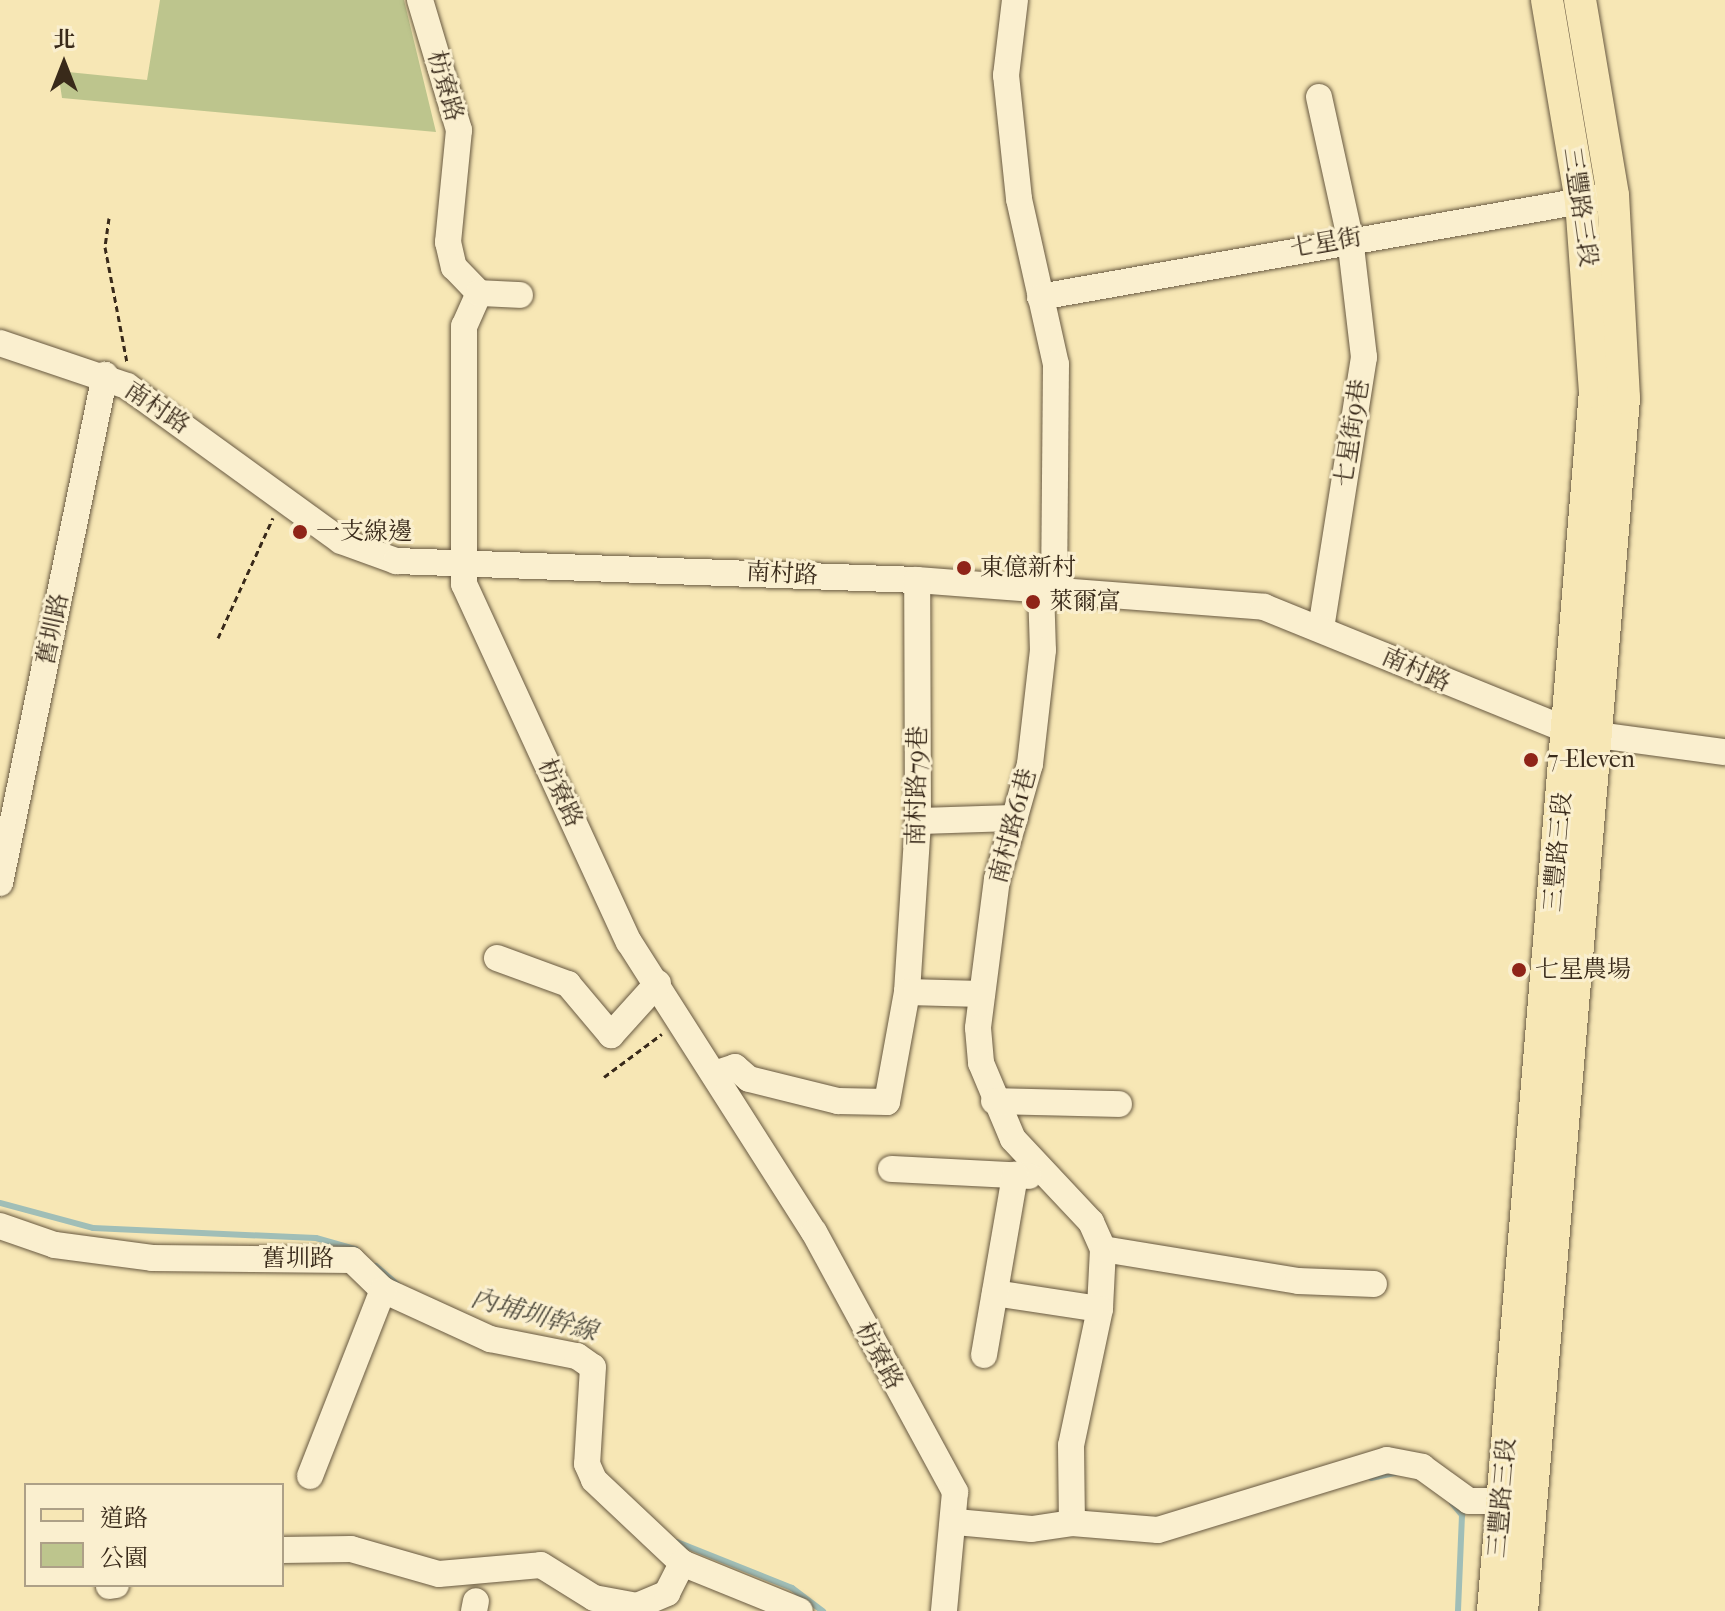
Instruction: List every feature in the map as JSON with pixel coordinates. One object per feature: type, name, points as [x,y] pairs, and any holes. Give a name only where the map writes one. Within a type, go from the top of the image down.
[{"type":"main road","name":"三豐路三段","points":[[1547,0],[1581,201],[1595,392],[1585,731]]},
{"type":"main road","name":"三豐路三段","points":[[1493,1611],[1517,1501],[1585,731],[1624,398],[1613,195],[1580,0]]},
{"type":"main road","name":"三豐路三段","points":[[1517,1501],[1522,1611]]},
{"type":"street","name":"枋寮路","points":[[420,0],[459,130],[448,242],[454,267],[479,293],[464,326],[464,584],[629,942],[717,1073],[814,1232],[955,1492],[956,1522]]},
{"type":"street","name":"南村路61巷","points":[[994,1101],[981,1063],[982,994],[997,879],[1015,818],[1041,664],[1056,364],[1019,199],[1006,75],[1015,0]]},
{"type":"street","name":"七星街9巷","points":[[1319,97],[1350,238],[1364,357],[1321,627]]},
{"type":"street","name":"七星街","points":[[1040,297],[1350,238],[1613,195]]},
{"type":"street","points":[[479,293],[520,295]]},
{"type":"street","name":"南村路","points":[[0,343],[116,380],[341,541],[396,561],[463,567],[917,580],[1264,607],[1585,731],[1725,752]]},
{"type":"street","name":"舊圳路","points":[[0,883],[116,380]]},
{"type":"street","name":"南村路79巷","points":[[717,1073],[735,1067],[749,1079],[838,1101],[887,1102],[907,992],[918,821],[917,580]]},
{"type":"street","points":[[918,821],[1015,818]]},
{"type":"street","points":[[497,958],[568,984],[611,1035],[658,983]]},
{"type":"street","points":[[907,992],[982,994]]},
{"type":"street","points":[[994,1101],[1045,1178],[1091,1222],[1103,1249],[1100,1309],[1071,1445],[1072,1523]]},
{"type":"street","points":[[994,1101],[1119,1104]]},
{"type":"street","points":[[891,1169],[1045,1178]]},
{"type":"street","points":[[984,1355],[1015,1175]]},
{"type":"street","name":"舊圳路","points":[[0,1226],[55,1245],[152,1258],[352,1260],[383,1290],[490,1339],[577,1356],[593,1367],[587,1464],[594,1480],[682,1563],[800,1611]]},
{"type":"street","points":[[1103,1249],[1298,1281],[1374,1284]]},
{"type":"street","points":[[310,1476],[383,1290]]},
{"type":"street","points":[[995,1293],[1100,1309]]},
{"type":"street","points":[[944,1611],[956,1522],[1032,1529],[1072,1523],[1158,1530],[1387,1460],[1422,1467],[1469,1501],[1517,1501]]},
{"type":"street","points":[[284,1550],[351,1549],[439,1574],[541,1565],[594,1598],[637,1606],[667,1593],[682,1563]]},
{"type":"path","points":[[109,218],[105,247],[127,337],[116,380]]},
{"type":"path","points":[[218,638],[281,499]]},
{"type":"path","points":[[604,1077],[682,1019]]},
{"type":"green space","points":[[160,0],[404,0],[436,132],[62,98],[58,71],[147,80]]},
{"type":"waterway","name":"內埔圳幹線","points":[[0,1203],[93,1228],[316,1238],[355,1249]]},
{"type":"waterway","name":"內埔圳幹線","points":[[376,1266],[398,1285]]},
{"type":"waterway","points":[[1371,1478],[1395,1473]]},
{"type":"waterway","points":[[1452,1503],[1462,1515],[1458,1611]]},
{"type":"waterway","name":"內埔圳幹線","points":[[677,1542],[792,1588],[823,1611]]},
{"type":"place","name":"一支線邊","points":[[300,532]]},
{"type":"place","name":"東億新村","points":[[964,568]]},
{"type":"place","name":"萊爾富","points":[[1033,602]]},
{"type":"place","name":"7-Eleven","points":[[1531,760]]},
{"type":"place","name":"七星農場","points":[[1519,970]]}]
